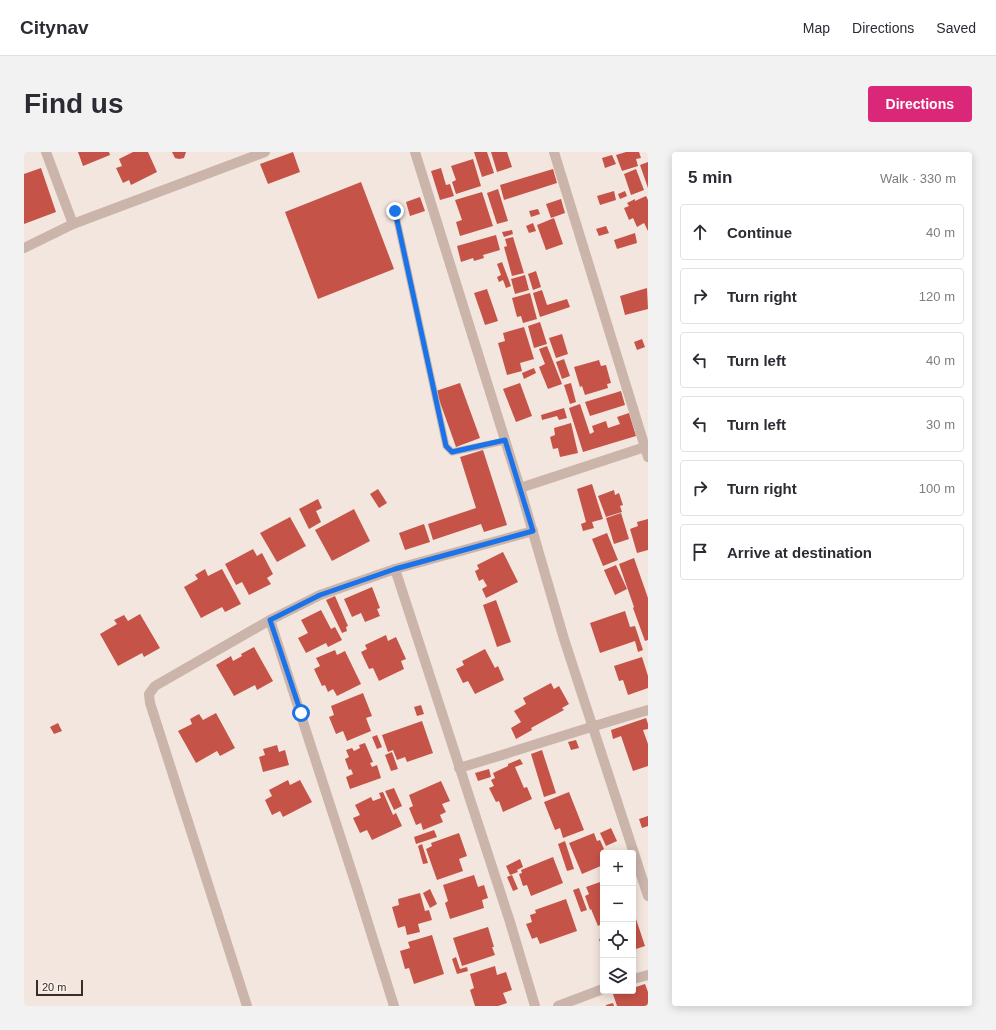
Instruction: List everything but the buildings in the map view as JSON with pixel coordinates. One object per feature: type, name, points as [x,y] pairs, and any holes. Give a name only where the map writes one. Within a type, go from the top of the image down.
[{"type":"street","points":[[46,152],[73,224]]},
{"type":"street","points":[[24,248],[73,224],[265,152]]},
{"type":"street","points":[[415,152],[520,488],[564,639],[648,896]]},
{"type":"street","points":[[520,488],[647,450],[554,152]]},
{"type":"street","points":[[247,1006],[150,703],[150,694],[155,686],[270,620],[320,595],[395,569],[533,531]]},
{"type":"street","points":[[395,569],[510,922],[535,1006]]},
{"type":"street","points":[[270,620],[394,1006]]},
{"type":"street","points":[[460,768],[648,710]]},
{"type":"street","points":[[636,979],[648,975]]},
{"type":"street","points":[[558,1006],[600,991]]},
{"type":"lane","points":[[395,211],[446,446],[452,452],[505,440]]},
{"type":"route","points":[[301,713],[270,620],[320,595],[395,569],[533,531],[505,440],[452,452],[446,446],[395,211]]}]
